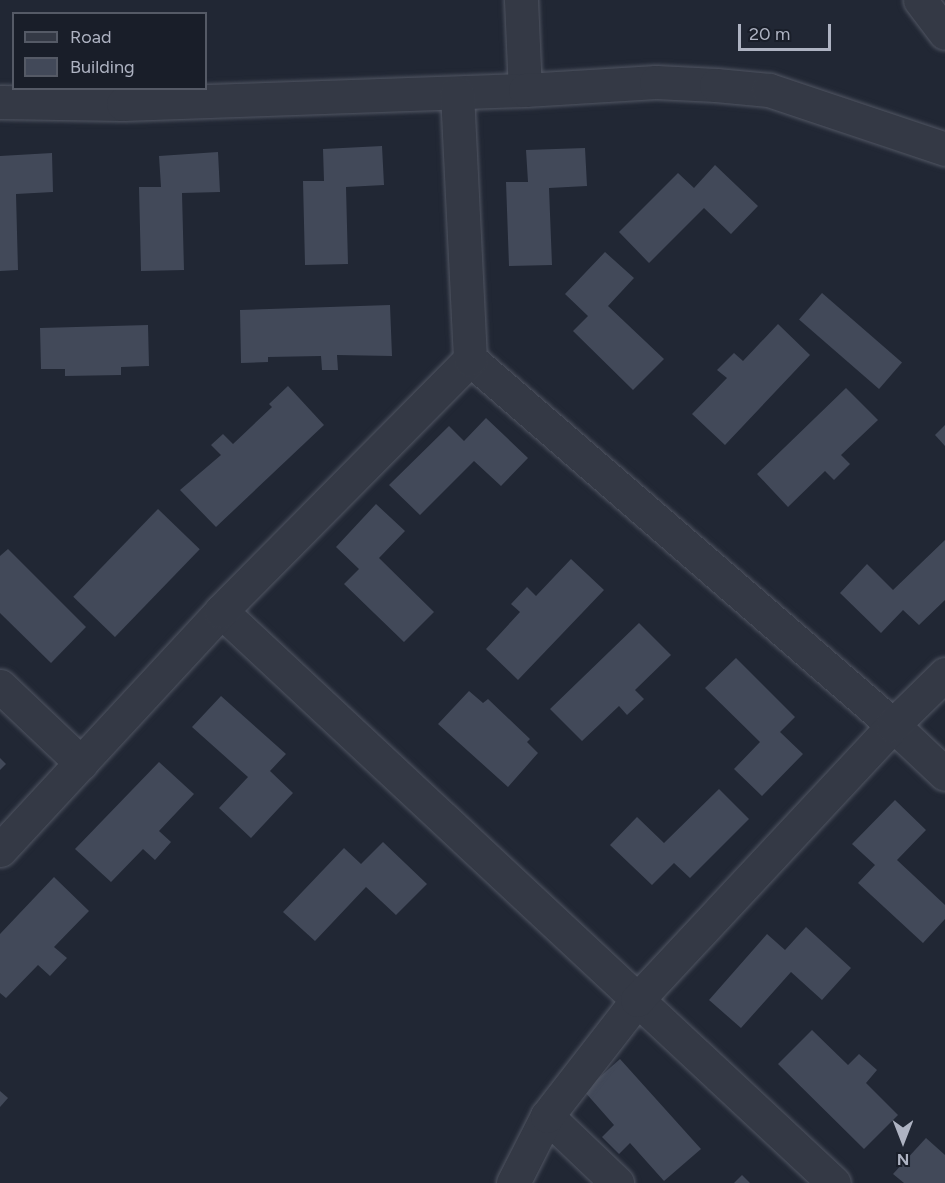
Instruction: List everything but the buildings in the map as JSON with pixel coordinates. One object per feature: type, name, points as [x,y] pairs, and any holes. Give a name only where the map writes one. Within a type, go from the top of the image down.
[{"type":"street","points":[[521,0],[525,90]]},
{"type":"street","points":[[920,0],[945,33]]},
{"type":"street","points":[[0,102],[123,104],[457,93],[656,82],[769,90],[945,149]]},
{"type":"street","points":[[457,93],[470,359],[893,725],[945,774]]},
{"type":"street","points":[[0,850],[221,611],[470,359]]},
{"type":"street","points":[[221,611],[834,1183]]},
{"type":"street","points":[[513,1183],[547,1116],[638,1000],[893,725],[945,674]]},
{"type":"street","points":[[0,686],[81,763]]},
{"type":"street","points":[[547,1116],[617,1183]]}]
